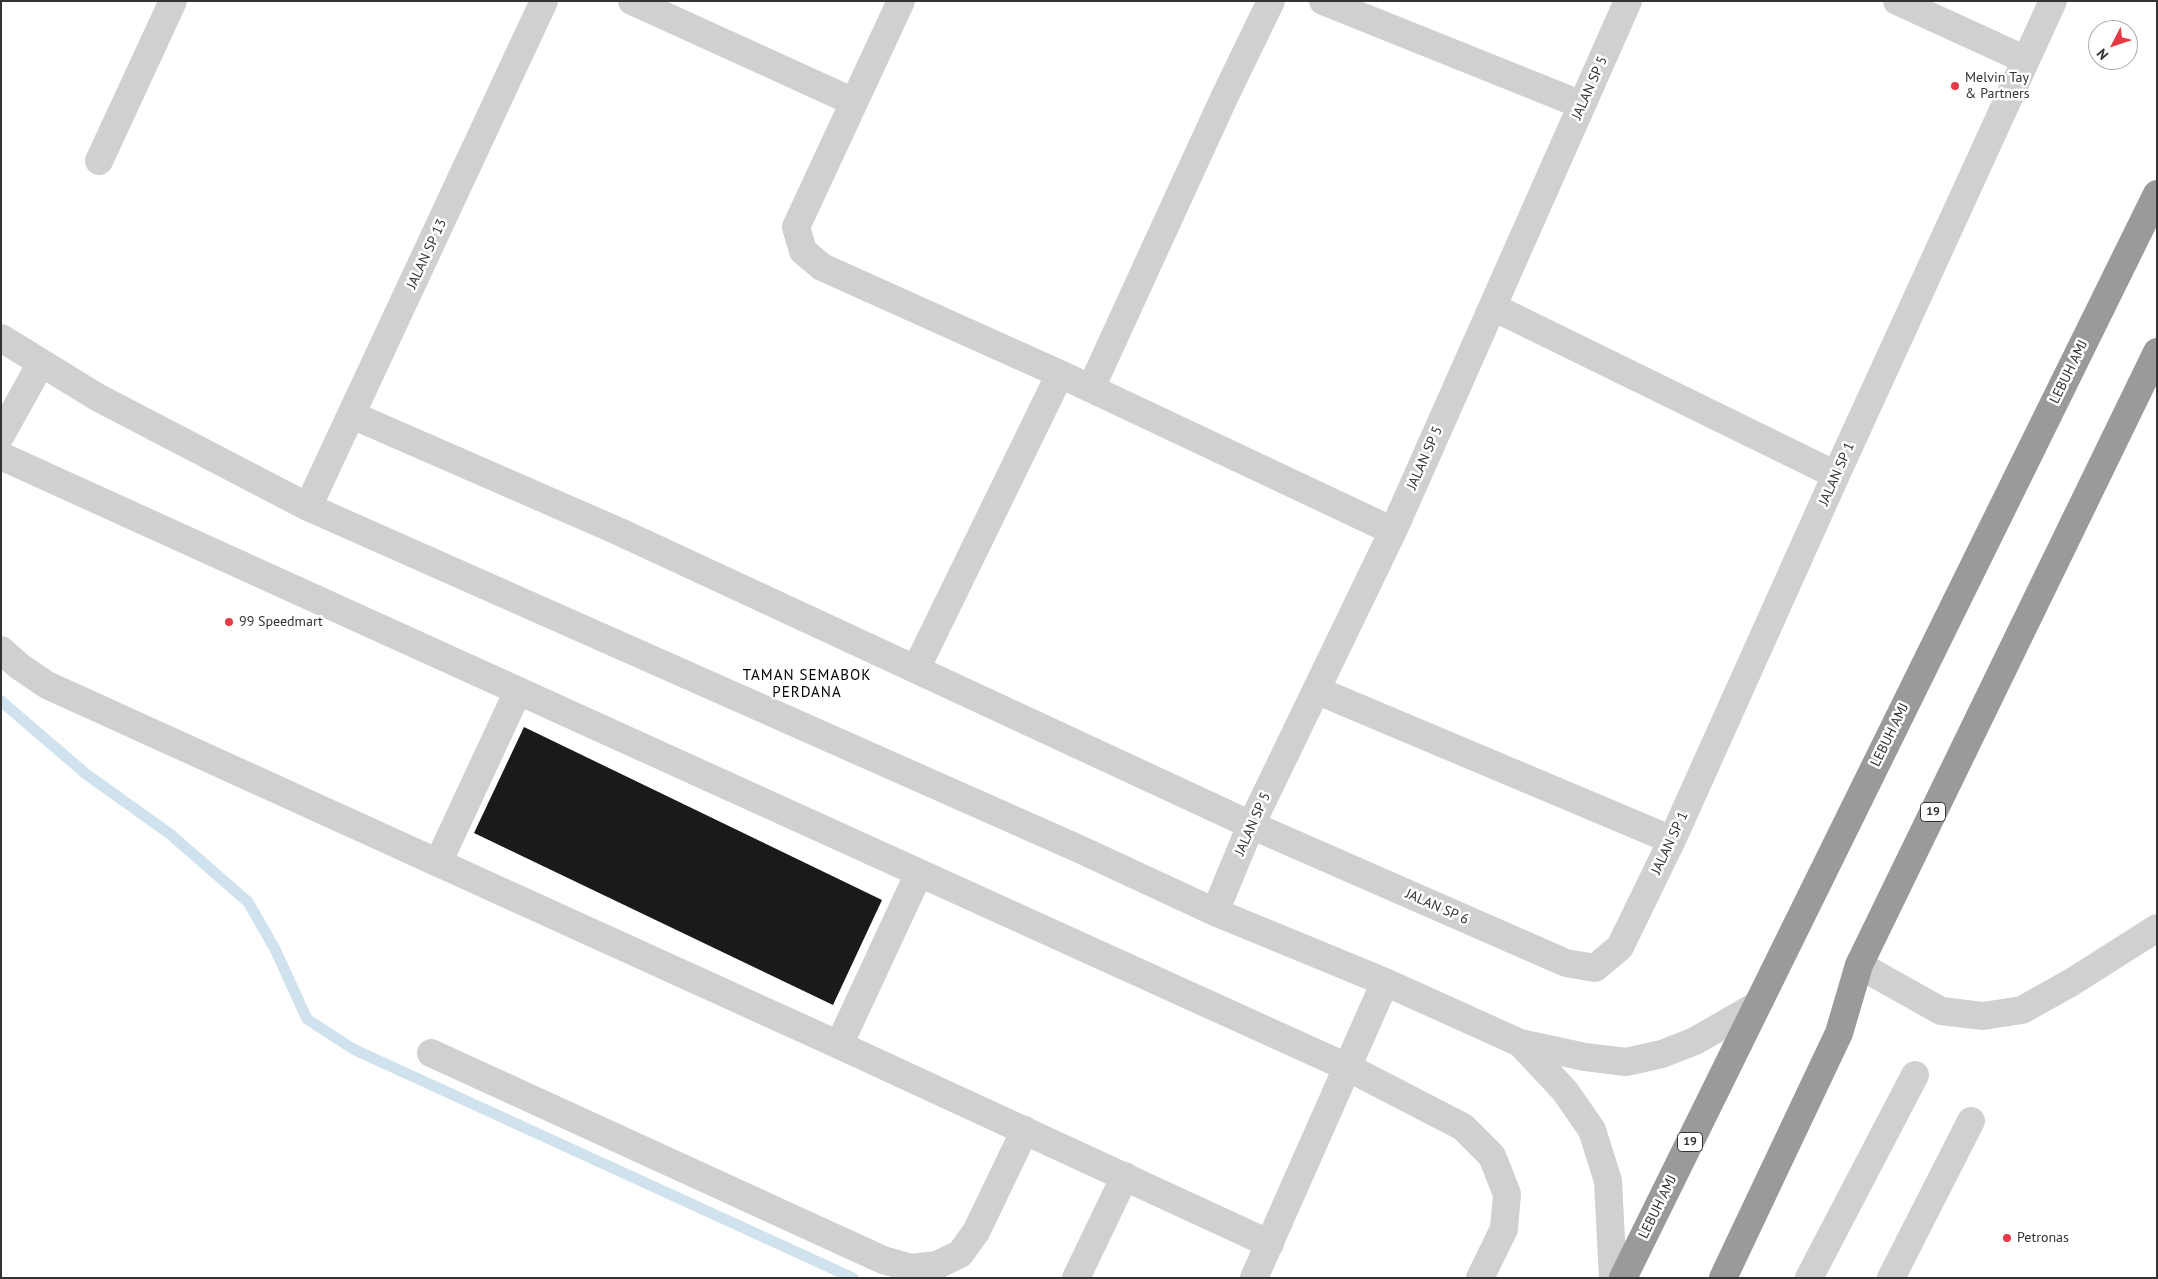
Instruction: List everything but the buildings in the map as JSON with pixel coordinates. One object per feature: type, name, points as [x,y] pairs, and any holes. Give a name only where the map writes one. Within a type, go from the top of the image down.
[{"type":"highway","name":"LEBUH AMJ","points":[[1623,1278],[2157,194]]},
{"type":"highway","name":"19","points":[[1723,1278],[1840,1033],[1859,965],[2157,352]]},
{"type":"street","points":[[99,161],[173,1]]},
{"type":"street","name":"JALAN SP 13","points":[[308,507],[544,1]]},
{"type":"street","points":[[632,1],[854,102]]},
{"type":"street","points":[[901,1],[796,227],[803,251],[822,267],[1091,388],[1393,532]]},
{"type":"street","points":[[1091,388],[1220,107],[1271,1]]},
{"type":"street","points":[[1323,1],[1582,105]]},
{"type":"street","name":"JALAN SP 5","points":[[1215,912],[1251,825],[1393,532],[1628,1]]},
{"type":"street","points":[[1897,1],[2026,60]]},
{"type":"street","name":"JALAN SP 1","points":[[1620,947],[1672,840],[1836,475],[2053,1]]},
{"type":"street","points":[[1493,307],[1836,475]]},
{"type":"street","points":[[1,338],[97,396],[308,507],[1058,840],[1215,912],[1385,982],[1520,1043],[1586,1057],[1626,1062],[1662,1054],[1695,1041],[1756,1006]]},
{"type":"street","points":[[1,435],[41,363]]},
{"type":"street","points":[[916,669],[1060,374]]},
{"type":"street","name":"JALAN SP 6","points":[[352,415],[620,532],[1251,825],[1566,963],[1595,968],[1620,947]]},
{"type":"street","points":[[1,456],[1348,1068],[1463,1127],[1492,1156],[1507,1194],[1504,1229],[1480,1278]]},
{"type":"street","points":[[1,650],[19,666],[47,685],[1025,1130],[1270,1244]]},
{"type":"street","points":[[1316,690],[1672,840]]},
{"type":"street","points":[[438,863],[518,691]]},
{"type":"street","points":[[839,1045],[919,873]]},
{"type":"street","points":[[1859,965],[1942,1011],[1983,1016],[2022,1010],[2072,982],[2157,928]]},
{"type":"street","points":[[1254,1278],[1385,982]]},
{"type":"street","points":[[1520,1043],[1565,1091],[1592,1130],[1608,1180],[1613,1278]]},
{"type":"street","points":[[431,1053],[883,1260],[911,1268],[937,1265],[960,1254],[976,1232],[1025,1130]]},
{"type":"street","points":[[1809,1278],[1915,1075]]},
{"type":"street","points":[[1891,1278],[1971,1121]]},
{"type":"street","points":[[1076,1278],[1125,1176]]},
{"type":"waterway","points":[[1,701],[86,774],[170,834],[248,902],[275,949],[307,1019],[353,1049],[853,1278]]},
{"type":"place","name":"Melvin Tay & Partners","points":[[1955,86]]},
{"type":"place","name":"99 Speedmart","points":[[229,622]]},
{"type":"place","name":"Petronas","points":[[2007,1238]]},
{"type":"district","name":"TAMAN SEMABOK PERDANA","points":[[807,684]]}]
